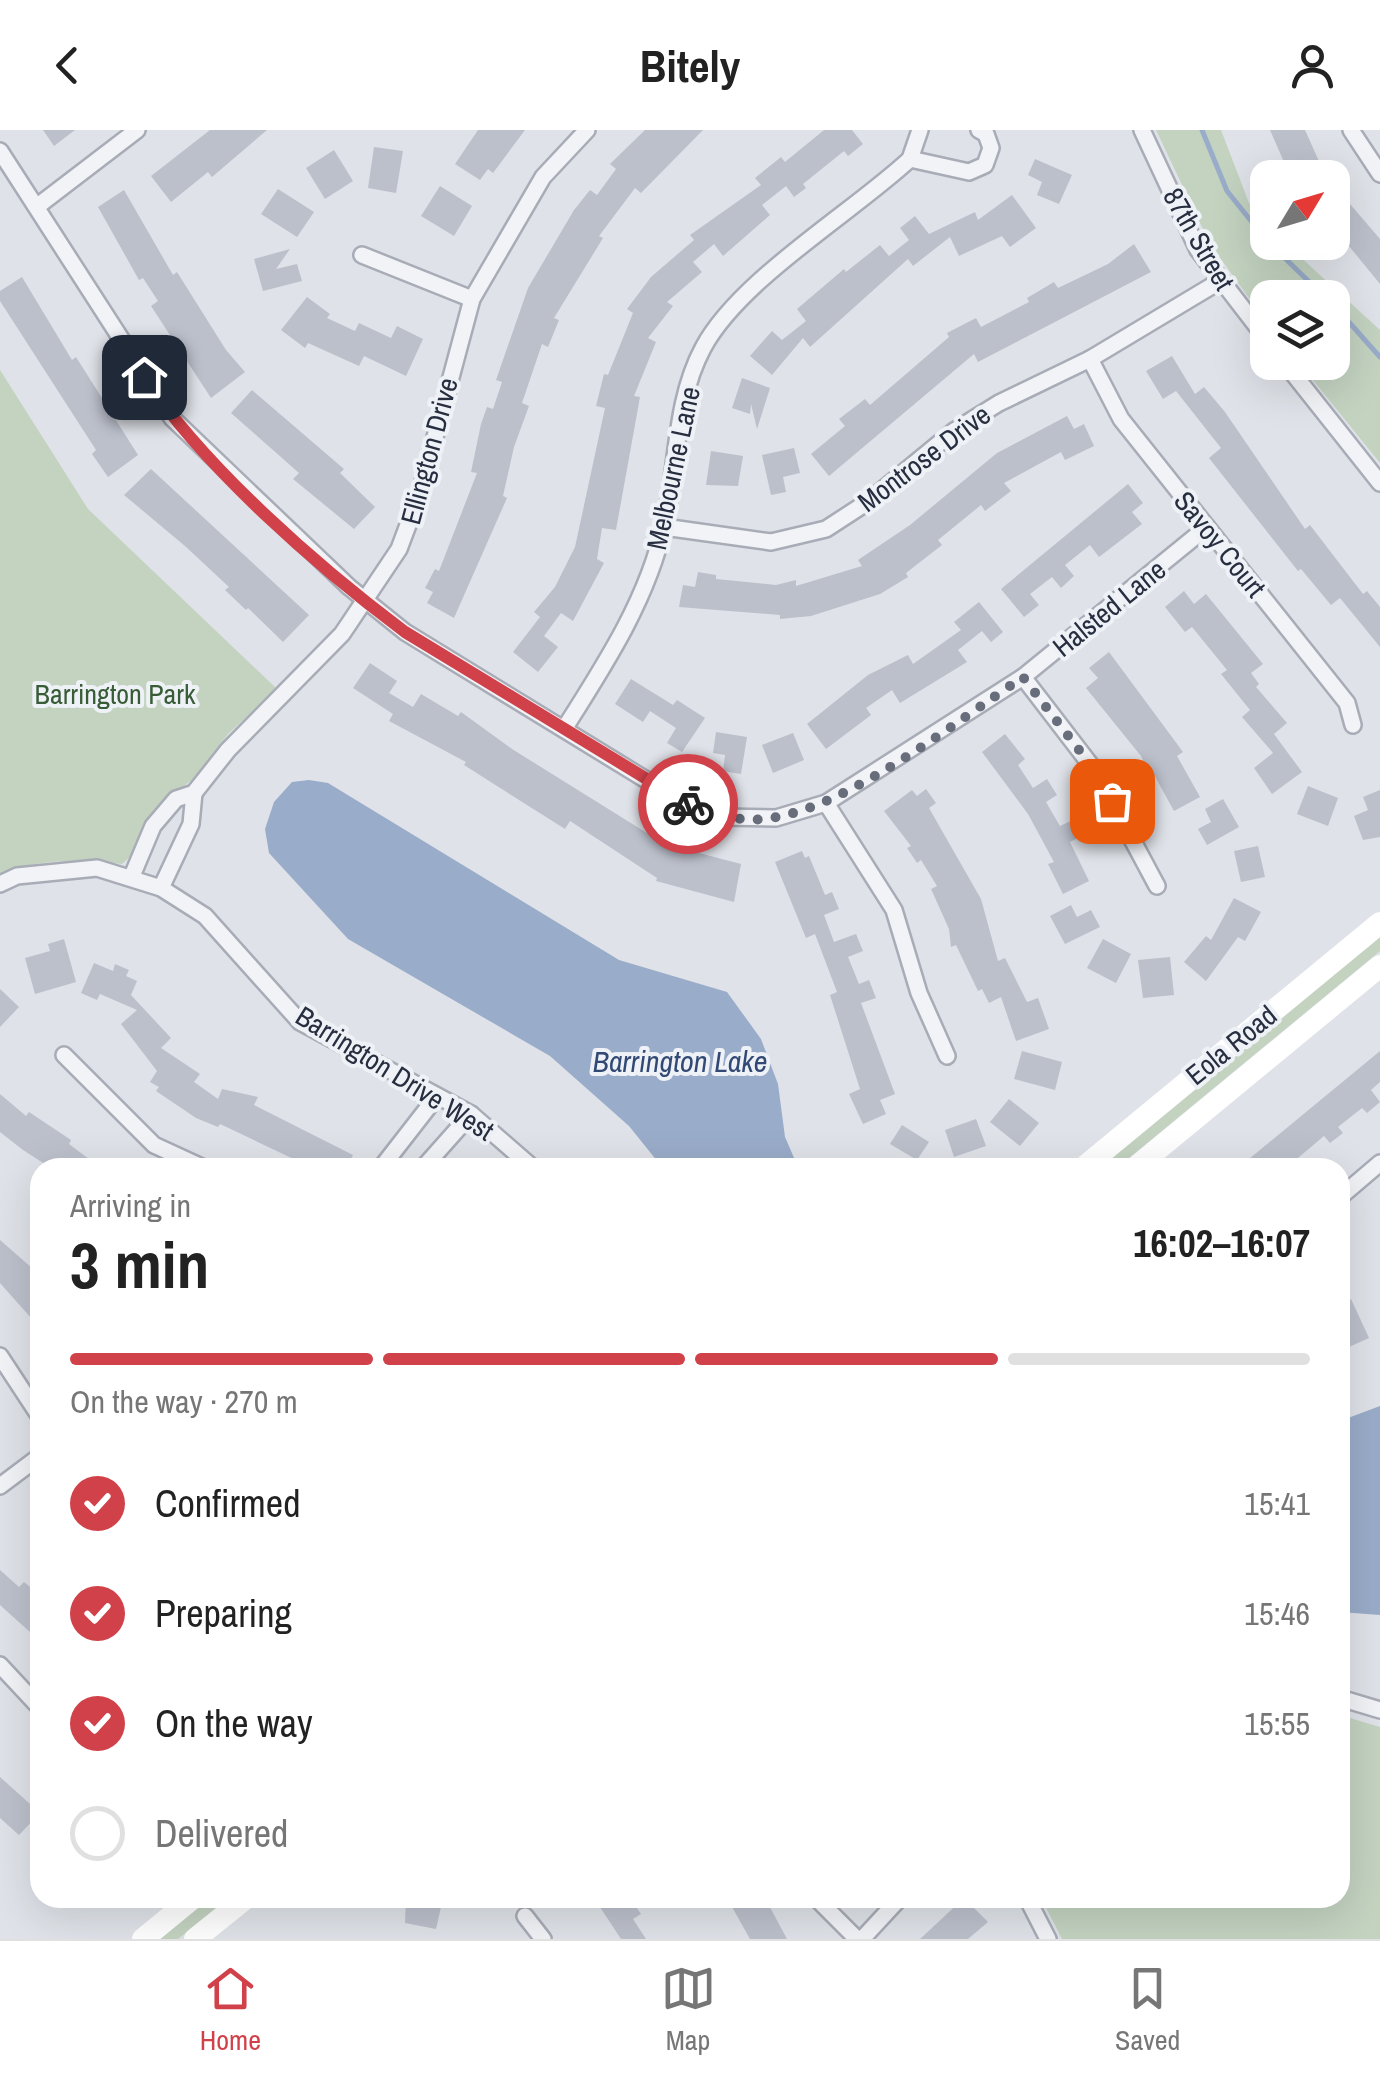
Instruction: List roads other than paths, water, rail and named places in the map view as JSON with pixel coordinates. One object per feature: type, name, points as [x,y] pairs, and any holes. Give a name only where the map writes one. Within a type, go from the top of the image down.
[{"type":"street","points":[[38,205],[137,130]]},
{"type":"street","name":"Ellington Drive","points":[[162,888],[191,824],[194,793],[228,750],[342,634],[410,525],[472,299],[543,177],[587,130]]},
{"type":"street","points":[[920,130],[910,159],[968,172],[985,165],[992,148],[979,130]]},
{"type":"street","name":"87th Street","points":[[1142,130],[1183,221],[1220,281],[1250,319]]},
{"type":"street","points":[[1351,130],[1380,174]]},
{"type":"street","name":"Halsted Lane","points":[[0,150],[172,418],[365,602],[405,632],[661,789],[721,817],[776,818],[826,803],[1023,677],[1207,527]]},
{"type":"street","name":"Melbourne Lane","points":[[564,729],[610,656],[645,583],[664,527],[686,390],[704,347],[753,291],[910,159]]},
{"type":"street","points":[[362,255],[472,299]]},
{"type":"street","name":"Montrose Drive","points":[[664,527],[771,542],[826,529],[869,501],[954,431],[999,403],[1090,359],[1220,281]]},
{"type":"street","name":"Savoy Court","points":[[1090,359],[1120,419],[1347,703],[1353,725]]},
{"type":"street","points":[[1298,380],[1380,482]]},
{"type":"street","points":[[1023,677],[1096,772],[1157,886]]},
{"type":"street","name":"Ellington Drive","points":[[132,876],[154,826],[176,799],[194,793]]},
{"type":"street","points":[[826,803],[894,910],[919,994],[948,1056]]},
{"type":"street","name":"Barrington Drive West","points":[[0,884],[17,876],[96,868],[162,888],[205,916],[300,1022],[470,1114],[521,1158]]},
{"type":"street","name":"Eola Road","points":[[1095,1158],[1380,923]]},
{"type":"street","name":"Eola Road","points":[[1147,1158],[1380,966]]},
{"type":"street","points":[[64,1055],[154,1145],[182,1158]]},
{"type":"street","points":[[389,1158],[437,1096]]},
{"type":"street","points":[[433,1158],[470,1114]]},
{"type":"street","points":[[1350,1188],[1380,1162]]},
{"type":"street","points":[[0,1356],[30,1402]]},
{"type":"street","points":[[0,1486],[30,1464]]},
{"type":"street","points":[[0,1665],[30,1697]]},
{"type":"street","points":[[1350,1701],[1380,1710]]},
{"type":"street","points":[[143,1939],[181,1908]]},
{"type":"street","points":[[196,1939],[234,1908]]},
{"type":"street","points":[[826,1908],[859,1939],[890,1908]]},
{"type":"street","points":[[1032,1908],[1048,1939]]},
{"type":"street","points":[[525,1916],[544,1939]]},
{"type":"water","name":"Barrington Lake","points":[[292,782],[328,783],[619,960],[727,992],[761,1039],[778,1084],[785,1137],[794,1158],[655,1158],[629,1126],[550,1056],[348,939],[269,853],[265,829],[274,802]]},
{"type":"water","points":[[1380,1406],[1380,1615],[1350,1613],[1350,1417]]},
{"type":"waterway","points":[[1202,130],[1227,191],[1250,220]]},
{"type":"waterway","points":[[1287,260],[1307,280]]},
{"type":"waterway","points":[[1350,323],[1380,357]]},
{"type":"park label","name":"Barrington Park","points":[[115,694]]}]
